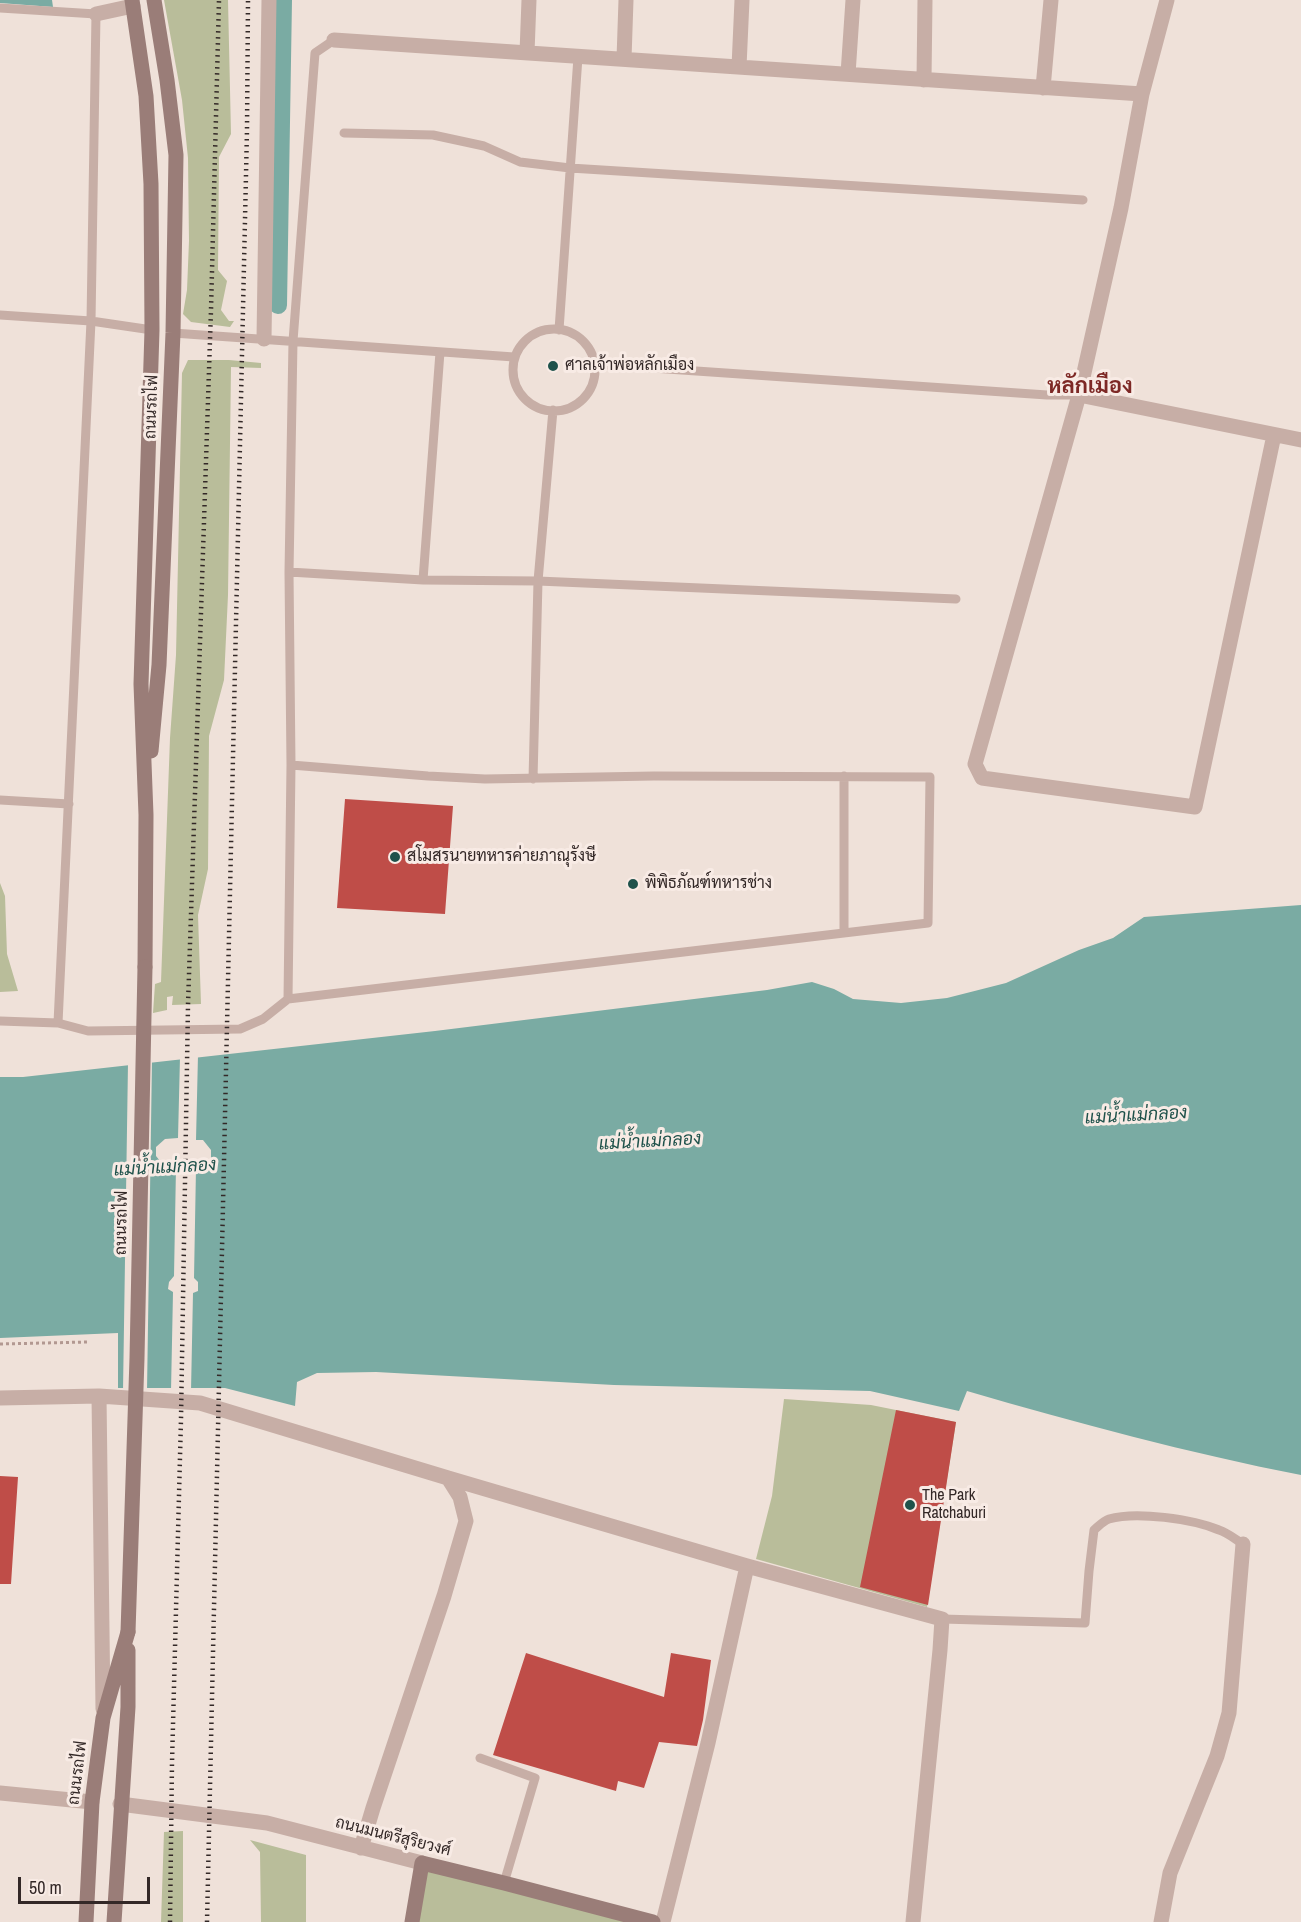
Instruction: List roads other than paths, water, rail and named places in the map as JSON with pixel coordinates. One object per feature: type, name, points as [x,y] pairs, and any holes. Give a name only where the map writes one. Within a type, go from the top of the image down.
[{"type":"main road","name":"ถนนรถไฟ","points":[[146,815],[159,665],[173,333],[176,155],[154,0]]},
{"type":"main road","name":"ถนนรถไฟ","points":[[114,1922],[128,1707],[128,1632],[137,1346],[146,815],[141,684],[152,330],[151,184],[147,107],[132,3]]},
{"type":"main road","name":"ถนนรถไฟ","points":[[86,1922],[92,1802],[104,1718],[128,1632]]},
{"type":"main road","name":"ถนนมนตรีสุริยวงศ์","points":[[422,1863],[653,1922]]},
{"type":"main road","points":[[412,1922],[422,1863]]},
{"type":"street","points":[[264,339],[269,0]]},
{"type":"street","points":[[527,53],[529,0]]},
{"type":"street","points":[[624,59],[626,0]]},
{"type":"street","points":[[739,67],[742,0]]},
{"type":"street","points":[[848,74],[853,0]]},
{"type":"street","points":[[924,80],[925,0]]},
{"type":"street","points":[[1043,88],[1051,0]]},
{"type":"street","points":[[1167,0],[1142,94],[1121,208],[1079,395],[975,764],[982,778],[1194,807],[1274,435]]},
{"type":"street","points":[[96,14],[132,3]]},
{"type":"street","points":[[334,40],[1142,94]]},
{"type":"street","points":[[1079,395],[1301,440]]},
{"type":"street","points":[[0,1398],[99,1396],[200,1403],[747,1566],[942,1619],[913,1922]]},
{"type":"street","points":[[99,1396],[104,1718]]},
{"type":"street","points":[[361,1848],[372,1808],[444,1596],[466,1521],[460,1497],[447,1478]]},
{"type":"street","points":[[1161,1922],[1170,1873],[1217,1756],[1229,1713],[1243,1544]]},
{"type":"street","points":[[663,1922],[708,1743],[747,1566]]},
{"type":"street","points":[[0,1793],[92,1802]]},
{"type":"street","name":"ถนนมนตรีสุริยวงศ์","points":[[120,1804],[267,1823],[422,1863]]},
{"type":"lane","points":[[0,8],[96,14],[91,321],[58,1023]]},
{"type":"lane","points":[[288,999],[291,765],[289,572],[293,341],[315,53],[334,40]]},
{"type":"lane","points":[[559,330],[578,57]]},
{"type":"lane","points":[[344,134],[434,135],[484,146],[520,162],[570,168],[1083,200]]},
{"type":"lane","points":[[0,315],[91,321],[152,330]]},
{"type":"lane","points":[[546,330],[559,330],[572,334],[584,343],[594,364],[594,378],[589,392],[580,402],[567,409],[547,411],[533,406],[522,397],[515,385],[514,357],[521,345],[532,336],[546,330]]},
{"type":"lane","points":[[173,333],[514,357]]},
{"type":"lane","points":[[423,580],[440,352]]},
{"type":"lane","points":[[594,364],[1035,394],[1079,395]]},
{"type":"lane","points":[[533,779],[538,581],[553,411]]},
{"type":"lane","points":[[289,572],[423,580],[538,581],[956,599]]},
{"type":"lane","points":[[0,1021],[58,1023],[88,1031],[240,1029],[263,1019],[288,999],[928,923],[930,777],[654,776],[533,779],[428,776],[291,765]]},
{"type":"lane","points":[[844,776],[844,932]]},
{"type":"lane","points":[[0,800],[69,804]]},
{"type":"lane","points":[[942,1619],[1085,1623],[1094,1530],[1106,1520],[1125,1516],[1162,1518],[1200,1524],[1221,1530],[1243,1544]]},
{"type":"lane","points":[[480,1758],[535,1778],[504,1883]]},
{"type":"water","points":[[0,0],[52,0],[53,7],[0,3]]},
{"type":"water","name":"แม่น้ำแม่กลอง","points":[[1301,905],[1301,1475],[1133,1437],[967,1391],[959,1411],[870,1391],[614,1385],[376,1372],[317,1373],[297,1382],[295,1406],[225,1388],[118,1388],[118,1333],[0,1338],[0,1077],[23,1077],[435,1031],[767,990],[812,982],[834,989],[853,999],[901,1003],[947,998],[1006,983],[1079,950],[1113,938],[1144,917]]},
{"type":"waterway","points":[[278,305],[283,0]]},
{"type":"railway","points":[[170,1922],[188,1005],[219,0]]},
{"type":"railway","points":[[207,1922],[248,0]]},
{"type":"place","name":"ศาลเจ้าพ่อหลักเมือง","points":[[553,366]]},
{"type":"place","name":"สโมสรนายทหารค่ายภาณุรังษี","points":[[395,857]]},
{"type":"place","name":"พิพิธภัณฑ์ทหารช่าง","points":[[633,884]]},
{"type":"place","name":"The Park Ratchaburi","points":[[910,1505]]},
{"type":"district","name":"หลักเมือง","points":[[1090,387]]}]
